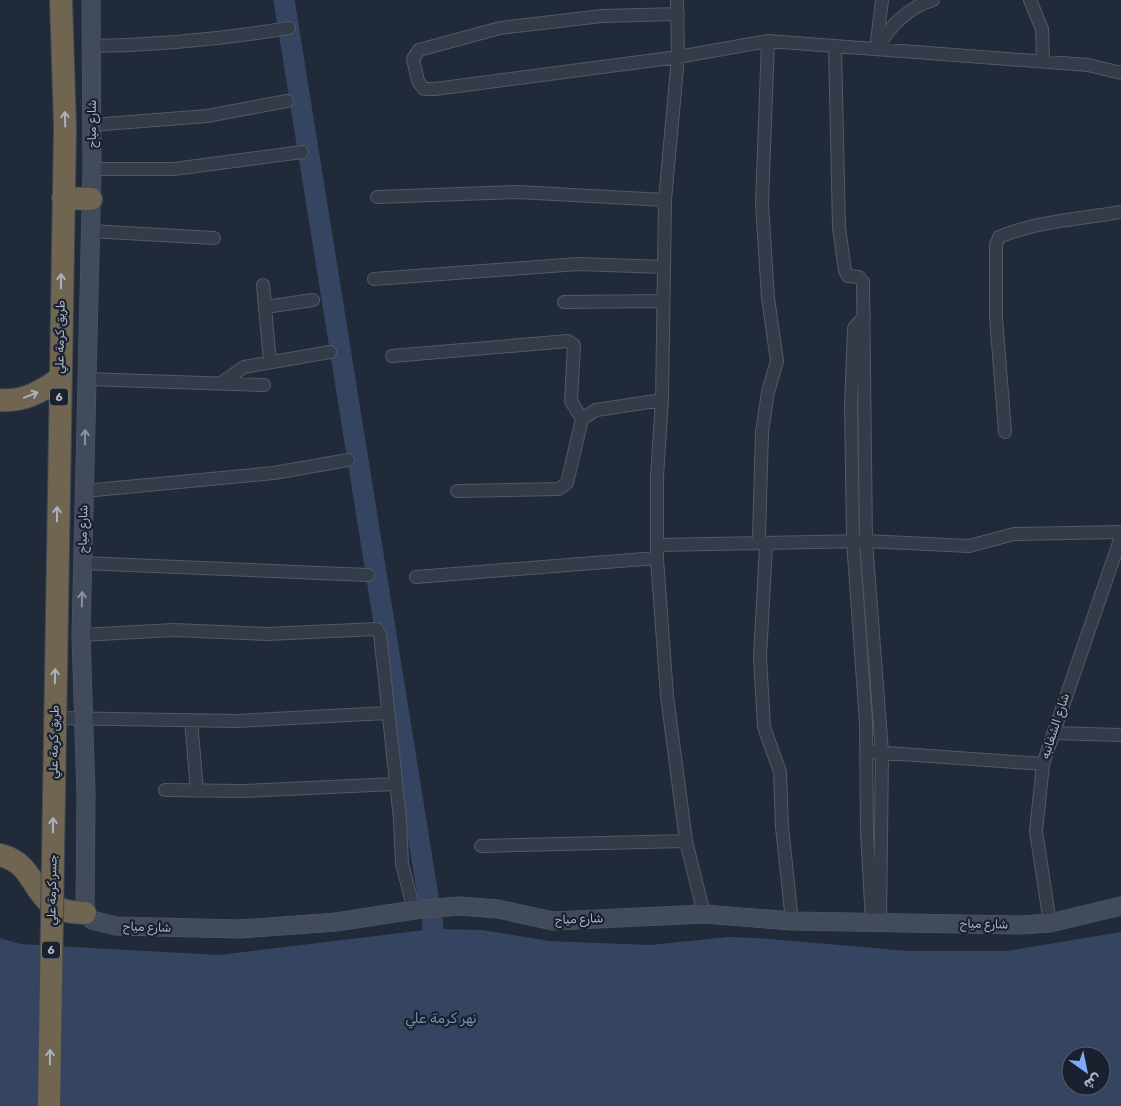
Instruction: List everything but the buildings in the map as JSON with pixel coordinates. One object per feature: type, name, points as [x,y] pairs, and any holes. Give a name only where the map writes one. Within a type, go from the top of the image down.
[{"type":"highway","name":"طريق كرمة علي","points":[[54,795],[59,379],[65,127],[61,0]]},
{"type":"highway","points":[[63,198],[91,200]]},
{"type":"highway","points":[[0,400],[28,397],[44,390],[59,379]]},
{"type":"highway","name":"جسر كرمة علي","points":[[49,1106],[54,795]]},
{"type":"highway","points":[[0,855],[10,858],[23,868],[40,894],[51,905],[65,912],[85,913]]},
{"type":"street","name":"شارع مياح","points":[[92,0],[92,168],[81,635],[86,795],[85,913],[92,920],[122,926],[240,929],[336,922],[414,910],[459,906],[498,909],[553,921],[704,914],[792,921],[1021,925],[1050,923],[1121,906]]},
{"type":"street","points":[[677,0],[678,57],[665,200],[662,400],[657,477],[657,558],[666,696],[686,841],[704,914]]},
{"type":"street","points":[[877,49],[882,0]]},
{"type":"street","points":[[877,49],[886,31],[902,18],[933,0]]},
{"type":"street","points":[[1030,0],[1042,29],[1043,61]]},
{"type":"street","points":[[678,14],[602,16],[500,28],[419,50],[413,59],[420,85],[424,89],[678,57],[768,41],[1088,65],[1121,73]]},
{"type":"street","points":[[92,46],[140,45],[224,39],[289,28]]},
{"type":"street","points":[[768,41],[762,204],[768,298],[777,361],[768,392],[762,432],[759,537],[766,546],[760,657],[764,727],[780,772],[782,827],[792,921]]},
{"type":"street","points":[[835,46],[839,227],[845,271],[848,276],[859,277],[863,282],[866,541],[882,752],[876,922]]},
{"type":"street","points":[[92,125],[206,116],[287,101]]},
{"type":"street","points":[[92,168],[174,169],[302,152]]},
{"type":"street","points":[[377,197],[518,192],[665,200]]},
{"type":"street","points":[[1005,432],[996,317],[996,245],[999,237],[1012,231],[1045,224],[1121,212]]},
{"type":"street","points":[[90,231],[214,238]]},
{"type":"street","points":[[374,279],[578,264],[664,267]]},
{"type":"street","points":[[263,285],[270,362]]},
{"type":"street","points":[[265,307],[313,300]]},
{"type":"street","points":[[564,302],[663,301]]},
{"type":"street","points":[[864,317],[854,328],[851,405],[853,541],[860,618],[861,674],[867,752],[867,832],[876,922]]},
{"type":"street","points":[[392,356],[568,341],[574,345],[572,401],[582,419],[567,484],[559,490],[457,491]]},
{"type":"street","points":[[221,383],[244,367],[330,352]]},
{"type":"street","points":[[86,379],[264,385]]},
{"type":"street","points":[[582,419],[596,410],[662,400]]},
{"type":"street","points":[[851,405],[865,405]]},
{"type":"street","points":[[84,490],[274,473],[348,460]]},
{"type":"street","points":[[657,545],[866,541],[969,546],[1014,534],[1121,532]]},
{"type":"street","name":"شارع الشغانبه","points":[[1050,923],[1036,832],[1043,764],[1121,537]]},
{"type":"street","points":[[416,577],[657,558]]},
{"type":"street","points":[[82,563],[368,575]]},
{"type":"street","points":[[81,635],[174,630],[268,634],[378,629],[402,864],[414,910]]},
{"type":"street","points":[[54,718],[236,721],[388,713]]},
{"type":"street","points":[[191,720],[197,791]]},
{"type":"street","points":[[1053,733],[1121,735]]},
{"type":"street","points":[[867,752],[1043,764]]},
{"type":"street","points":[[165,790],[243,791],[395,784]]},
{"type":"street","points":[[481,846],[686,841]]},
{"type":"water","name":"نهر كرمة علي","points":[[433,929],[482,930],[549,941],[650,945],[728,937],[908,951],[1007,951],[1121,932],[1121,1106],[0,1106],[0,938],[20,944],[219,955]]},
{"type":"waterway","points":[[284,0],[428,896]]},
{"type":"waterway","points":[[432,917],[433,929]]}]
